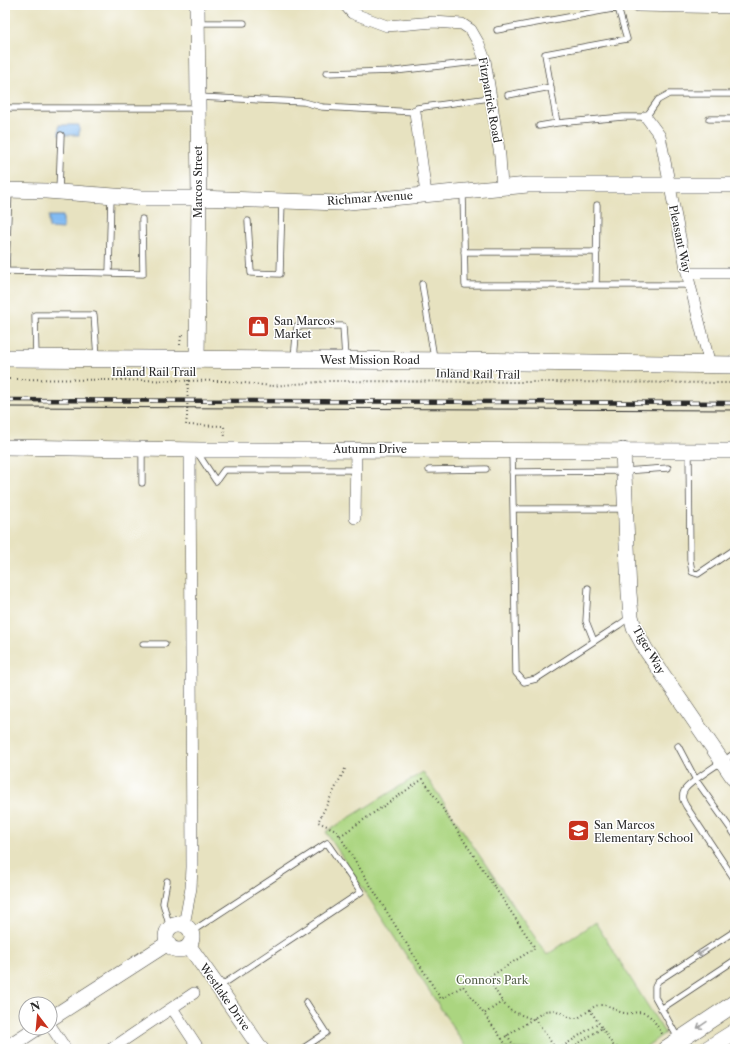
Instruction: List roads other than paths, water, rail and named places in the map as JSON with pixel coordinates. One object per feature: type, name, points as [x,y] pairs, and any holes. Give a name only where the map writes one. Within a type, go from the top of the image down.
[{"type":"main road","name":"West Mission Road","points":[[5,358],[346,360],[735,365]]},
{"type":"main road","points":[[669,1041],[735,1003]]},
{"type":"main road","points":[[708,1049],[735,1032]]},
{"type":"street","name":"Marcos Street","points":[[197,5],[199,198],[197,360]]},
{"type":"street","name":"Fitzpatrick Road","points":[[345,5],[352,14],[387,26],[434,22],[462,24],[471,30],[479,44],[485,61],[500,156],[502,187]]},
{"type":"street","points":[[638,6],[719,6],[735,8]]},
{"type":"street","points":[[415,112],[426,194]]},
{"type":"street","name":"Pleasant Way","points":[[646,117],[660,136],[687,273],[710,365]]},
{"type":"street","name":"Richmar Avenue","points":[[7,190],[142,198],[199,198],[339,203],[528,185],[735,185]]},
{"type":"street","points":[[687,273],[735,273]]},
{"type":"street","name":"Autumn Drive","points":[[5,447],[193,450],[356,449],[735,451]]},
{"type":"street","points":[[355,518],[356,449]]},
{"type":"street","points":[[58,1014],[180,935],[191,888],[192,867],[193,450]]},
{"type":"street","name":"Tiger Way","points":[[623,450],[631,616],[634,628],[646,650],[735,780]]},
{"type":"street","name":"Westlake Drive","points":[[180,935],[261,1049]]},
{"type":"street","points":[[111,1049],[194,993]]},
{"type":"street","points":[[172,1008],[199,1049]]},
{"type":"street","points":[[5,1049],[25,1036]]},
{"type":"street","points":[[57,1036],[66,1049]]},
{"type":"lane","points":[[497,30],[618,8],[627,39],[545,54],[557,123]]},
{"type":"lane","points":[[198,23],[244,23]]},
{"type":"lane","points":[[326,73],[395,71],[485,61]]},
{"type":"lane","points":[[508,95],[551,87]]},
{"type":"lane","points":[[539,126],[623,117],[646,117],[658,100],[669,94],[735,94]]},
{"type":"lane","points":[[5,108],[304,102],[322,107],[415,112],[417,108],[490,98]]},
{"type":"lane","points":[[709,120],[735,119]]},
{"type":"lane","points":[[59,192],[61,135]]},
{"type":"lane","points":[[7,190],[5,271],[143,274],[142,219]]},
{"type":"lane","points":[[463,191],[465,285],[690,285]]},
{"type":"lane","points":[[109,274],[111,196]]},
{"type":"lane","points":[[248,221],[251,273],[280,274],[282,201]]},
{"type":"lane","points":[[596,285],[597,205]]},
{"type":"lane","points":[[464,252],[597,252]]},
{"type":"lane","points":[[422,284],[435,361]]},
{"type":"lane","points":[[36,359],[35,316],[94,316],[97,359]]},
{"type":"lane","points":[[293,360],[297,326],[343,326],[346,360]]},
{"type":"lane","points":[[142,449],[142,483]]},
{"type":"lane","points":[[193,450],[216,480],[224,470],[355,470]]},
{"type":"lane","points":[[512,450],[516,673],[524,682],[536,679],[631,616]]},
{"type":"lane","points":[[689,451],[690,560],[692,572],[698,574],[735,549]]},
{"type":"lane","points":[[512,472],[624,471],[668,468]]},
{"type":"lane","points":[[429,470],[486,469]]},
{"type":"lane","points":[[513,509],[625,509]]},
{"type":"lane","points":[[588,588],[586,621],[594,641]]},
{"type":"lane","points":[[143,644],[165,644]]},
{"type":"lane","points":[[678,746],[696,780],[735,835]]},
{"type":"lane","points":[[735,753],[684,790],[682,798],[735,880]]},
{"type":"lane","points":[[167,881],[163,903],[180,935],[327,843],[361,892],[218,987]]},
{"type":"lane","points":[[669,1041],[661,1009],[655,997],[655,988],[658,981],[735,931]]},
{"type":"lane","points":[[661,1009],[735,960]]},
{"type":"lane","points":[[302,1049],[326,1033],[306,1002]]},
{"type":"water","points":[[59,125],[79,125],[79,135],[59,135]]},
{"type":"water","points":[[49,216],[63,216],[63,229],[49,228]]},
{"type":"tram line","points":[[5,407],[735,410]]},
{"type":"railway","points":[[5,400],[735,403]]},
{"type":"place","name":"San Marcos Market","points":[[258,327]]},
{"type":"place","name":"San Marcos Elementary School","points":[[579,831]]},
{"type":"park label","name":"Connors Park","points":[[492,980]]}]
